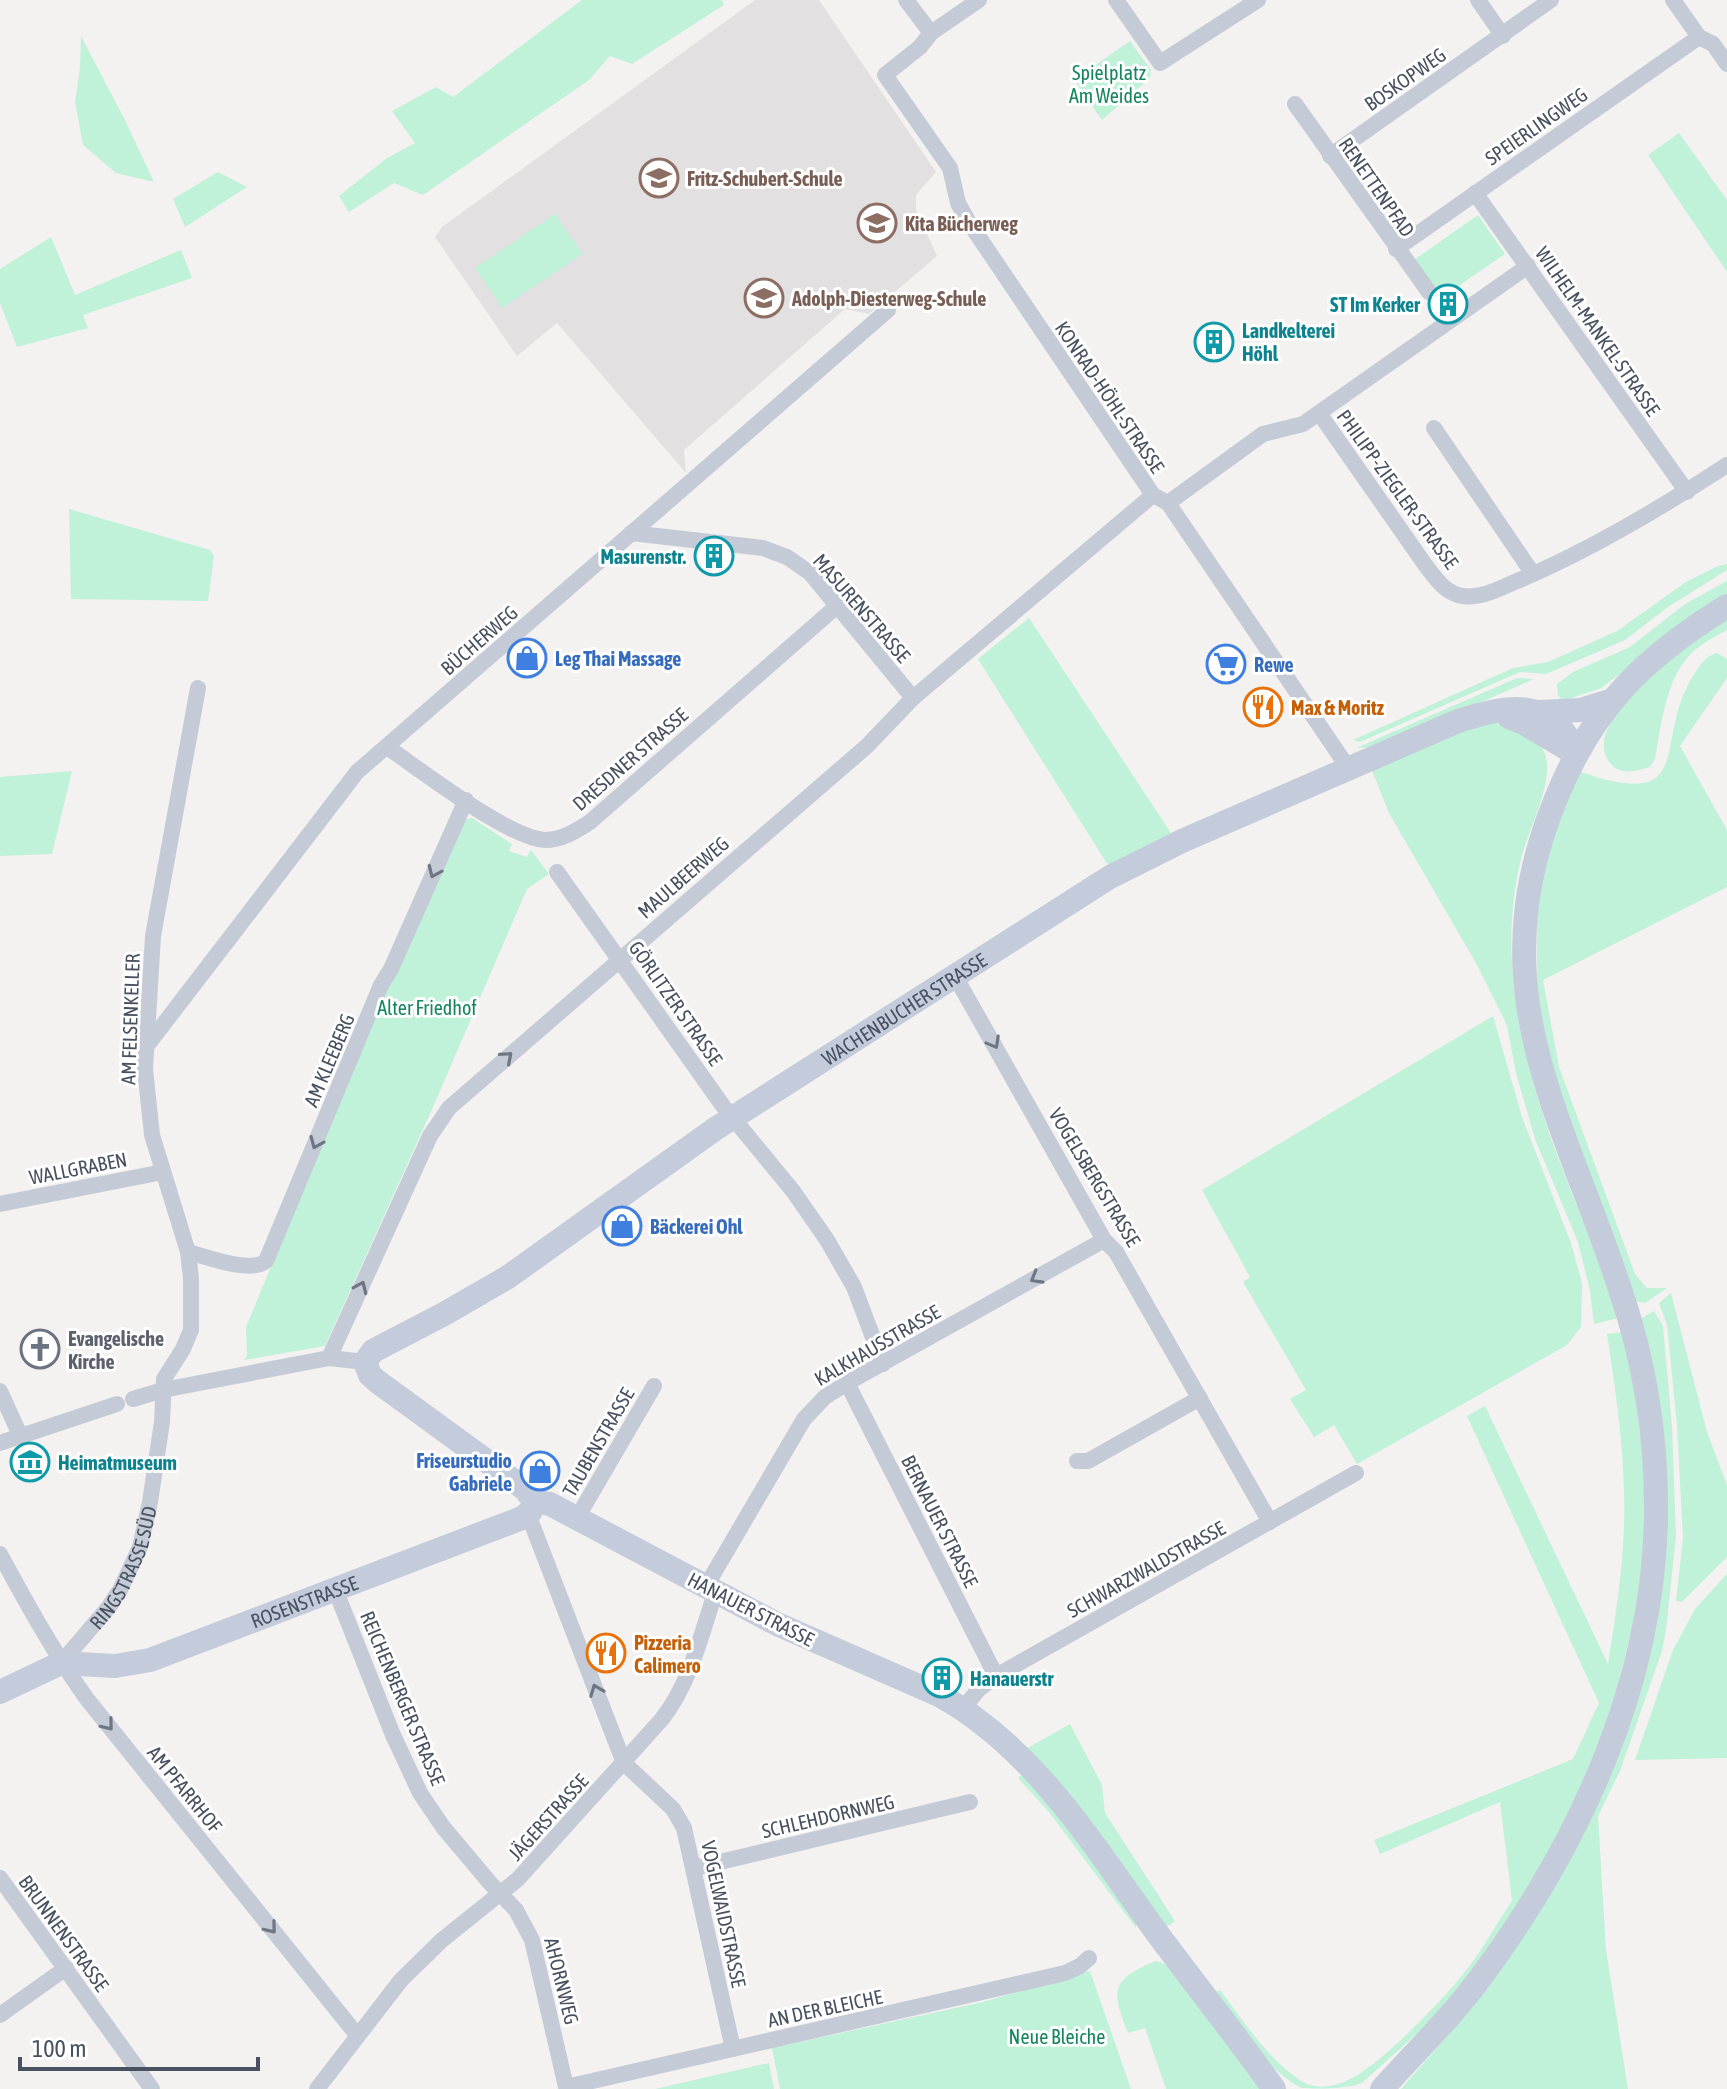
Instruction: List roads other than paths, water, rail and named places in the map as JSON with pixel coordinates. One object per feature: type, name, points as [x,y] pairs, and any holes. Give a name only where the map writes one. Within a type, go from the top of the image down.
[{"type":"street","points":[[906,0],[931,33],[979,0]]},
{"type":"street","points":[[1116,0],[1160,63],[1258,0]]},
{"type":"street","points":[[1478,0],[1503,36]]},
{"type":"street","name":"BOSKOPWEG","points":[[1330,156],[1551,0]]},
{"type":"street","points":[[1673,0],[1699,37],[1713,44],[1727,64]]},
{"type":"street","name":"KONRAD-HÖHL-STRASSE","points":[[931,33],[920,47],[885,75],[950,168],[958,203],[968,221],[1349,769]]},
{"type":"street","name":"SPEIERLINGWEG","points":[[1396,249],[1699,37]]},
{"type":"street","name":"RENETTENPFAD","points":[[1295,104],[1429,292]]},
{"type":"street","name":"WILHELM-MANKEL-STRASSE","points":[[1475,193],[1687,492]]},
{"type":"street","name":"MAULBEERWEG","points":[[329,1358],[439,1120],[460,1098],[874,740],[913,698],[1160,499],[1263,434],[1299,426],[1528,266]]},
{"type":"street","name":"BÜCHERWEG","points":[[146,1047],[357,772],[888,310]]},
{"type":"street","name":"PHILIPP-ZIEGLER-STRASSE","points":[[1319,413],[1426,566],[1445,589],[1456,595],[1477,596],[1533,574],[1628,528],[1727,465]]},
{"type":"street","points":[[1434,428],[1533,574]]},
{"type":"street","name":"MASURENSTRASSE","points":[[631,533],[772,551],[787,557],[810,573],[913,698]]},
{"type":"street","name":"DRESDNER STRASSE","points":[[387,747],[510,829],[527,837],[552,840],[575,832],[837,606]]},
{"type":"street","points":[[1382,2089],[1480,1979],[1532,1902],[1583,1809],[1625,1703],[1644,1627],[1652,1575],[1656,1488],[1648,1403],[1621,1290],[1543,1077],[1524,987],[1523,946],[1530,882],[1547,821],[1576,754],[1613,700],[1658,652],[1727,606]]},
{"type":"street","name":"AM FELSENKELLER","points":[[163,1390],[167,1374],[191,1330],[191,1279],[188,1252],[149,1115],[146,1047],[153,936],[198,688]]},
{"type":"street","name":"WACHENBUCHER STRASSE","points":[[365,1362],[373,1351],[508,1277],[734,1118],[1061,907],[1142,860],[1478,715],[1498,709],[1537,712],[1581,710],[1613,700]]},
{"type":"street","points":[[1537,712],[1564,729],[1576,754]]},
{"type":"street","points":[[1478,715],[1510,717],[1576,754]]},
{"type":"street","name":"AM KLEEBERG","points":[[188,1252],[245,1266],[261,1265],[266,1261],[381,985],[391,969],[466,800]]},
{"type":"street","name":"GÖRLITZER STRASSE","points":[[557,872],[734,1118]]},
{"type":"street","name":"VOGELSBERGSTRASSE","points":[[955,976],[1104,1240],[1116,1252],[1270,1522]]},
{"type":"street","points":[[734,1118],[793,1191],[835,1252],[854,1287],[883,1364]]},
{"type":"street","name":"WALLGRABEN","points":[[0,1204],[163,1172]]},
{"type":"street","name":"KALKHAUSSTRASSE","points":[[624,1763],[678,1697],[710,1590],[809,1412],[847,1383],[1104,1240]]},
{"type":"street","points":[[0,1443],[163,1390],[329,1358],[365,1362]]},
{"type":"street","name":"HANAUER STRASSE","points":[[365,1362],[370,1375],[378,1382],[525,1489],[531,1507],[550,1504],[814,1642],[920,1686],[963,1709],[1015,1751],[1079,1825],[1274,2089]]},
{"type":"street","name":"BERNAUER STRASSE","points":[[847,1383],[996,1676]]},
{"type":"street","name":"TAUBENSTRASSE","points":[[577,1518],[654,1386]]},
{"type":"street","name":"RINGSTRASSE SÜD","points":[[0,1692],[61,1663],[120,1590],[140,1547],[150,1502],[162,1422],[163,1390]]},
{"type":"street","points":[[0,1391],[20,1435]]},
{"type":"street","points":[[1077,1461],[1088,1461],[1200,1398]]},
{"type":"street","name":"SCHWARZWALDSTRASSE","points":[[963,1709],[978,1690],[996,1676],[1356,1473]]},
{"type":"street","points":[[531,1507],[624,1763]]},
{"type":"street","name":"ROSENSTRASSE","points":[[61,1663],[115,1666],[150,1660],[335,1589],[531,1507]]},
{"type":"street","name":"AM PFARRHOF","points":[[2,1563],[57,1651],[61,1663],[357,2035]]},
{"type":"street","name":"REICHENBERGER STRASSE","points":[[335,1589],[416,1786],[443,1827],[501,1893]]},
{"type":"street","name":"VOGELWAIDSTRASSE","points":[[624,1763],[678,1816],[687,1836],[733,2049]]},
{"type":"street","name":"JÄGERSTRASSE","points":[[317,2089],[380,2005],[414,1966],[518,1879],[624,1763]]},
{"type":"street","name":"SCHLEHDORNWEG","points":[[695,1868],[970,1802]]},
{"type":"street","name":"BRUNNENSTRASSE","points":[[0,1878],[152,2089]]},
{"type":"street","name":"AHORNWEG","points":[[501,1893],[516,1910],[535,1948],[566,2087]]},
{"type":"street","name":"AN DER BLEICHE","points":[[566,2087],[1065,1973],[1089,1958]]},
{"type":"street","points":[[0,2015],[66,1968]]},
{"type":"street","name":"HANAUER STRASSE","points":[[1241,2042],[1293,2089]]},
{"type":"street","points":[[1365,2089],[1400,2068]]},
{"type":"place","name":"Fritz-Schubert-Schule","points":[[659,178]]},
{"type":"place","name":"Kita Bücherweg","points":[[877,223]]},
{"type":"place","name":"Adolph-Diesterweg-Schule","points":[[764,298]]},
{"type":"place","name":"ST Im Kerker","points":[[1448,304]]},
{"type":"place","name":"Landkelterei Höhl","points":[[1214,342]]},
{"type":"place","name":"Masurenstr.","points":[[714,556]]},
{"type":"place","name":"Leg Thai Massage","points":[[527,658]]},
{"type":"place","name":"Rewe","points":[[1226,664]]},
{"type":"place","name":"Max & Moritz","points":[[1263,707]]},
{"type":"place","name":"Bäckerei Ohl","points":[[622,1226]]},
{"type":"place","name":"Evangelische Kirche","points":[[40,1349]]},
{"type":"place","name":"Heimatmuseum","points":[[30,1462]]},
{"type":"place","name":"Friseurstudio Gabriele","points":[[540,1471]]},
{"type":"place","name":"Pizzeria Calimero","points":[[606,1653]]},
{"type":"place","name":"Hanauerstr","points":[[942,1678]]},
{"type":"park label","name":"Spielplatz Am Weides","points":[[1109,84]]},
{"type":"park label","name":"Alter Friedhof","points":[[427,1007]]},
{"type":"park label","name":"Neue Bleiche","points":[[1057,2036]]}]
